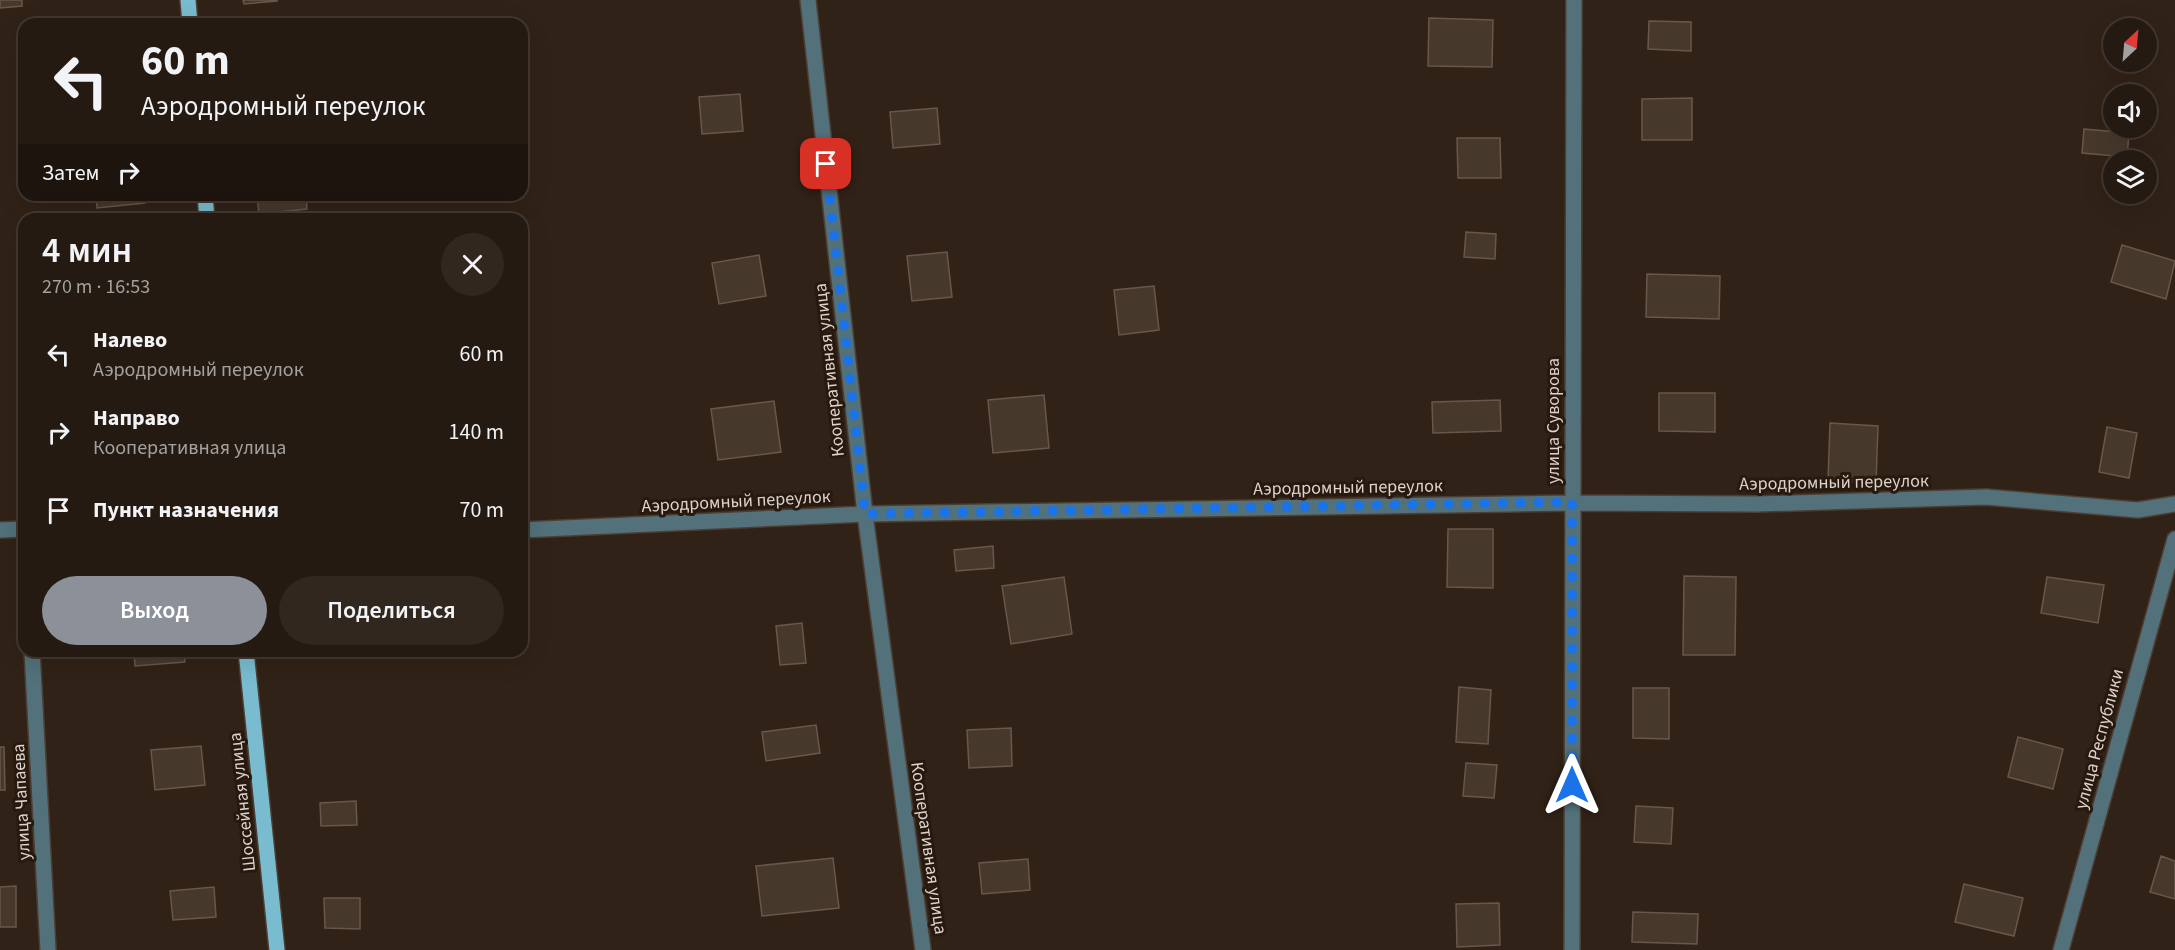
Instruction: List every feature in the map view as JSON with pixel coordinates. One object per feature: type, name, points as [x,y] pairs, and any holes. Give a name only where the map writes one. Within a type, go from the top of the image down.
[{"type":"main road","points":[[188,0],[190,18]]},
{"type":"main road","name":"Шоссейная улица","points":[[247,657],[277,950]]},
{"type":"street","name":"Кооперативная улица","points":[[808,0],[865,514],[923,950]]},
{"type":"street","name":"улица Суворова","points":[[1572,950],[1574,0]]},
{"type":"street","name":"Аэродромный переулок","points":[[528,530],[865,514],[1572,502],[1758,504],[1986,497],[2138,510],[2175,504]]},
{"type":"street","points":[[0,530],[18,529]]},
{"type":"street","name":"улица Республики","points":[[2061,950],[2175,539]]},
{"type":"street","name":"улица Чапаева","points":[[32,657],[48,950]]},
{"type":"building","points":[[0,0],[22,0],[22,6],[0,8]]},
{"type":"building","points":[[243,0],[277,0],[277,1],[244,4]]},
{"type":"building","points":[[1429,18],[1493,20],[1492,67],[1428,66]]},
{"type":"building","points":[[1649,21],[1691,22],[1691,51],[1648,49]]},
{"type":"building","points":[[740,94],[743,131],[702,134],[699,97]]},
{"type":"building","points":[[1692,98],[1692,140],[1642,140],[1642,99]]},
{"type":"building","points":[[937,108],[940,144],[893,148],[890,112]]},
{"type":"building","points":[[2084,129],[2103,131],[2103,138],[2129,138],[2128,150],[2103,150],[2103,155],[2082,153]]},
{"type":"building","points":[[1457,138],[1500,138],[1501,178],[1458,178]]},
{"type":"building","points":[[96,201],[145,201],[145,203],[97,208]]},
{"type":"building","points":[[258,201],[306,201],[307,209],[259,213]]},
{"type":"building","points":[[1466,232],[1496,234],[1495,259],[1464,257]]},
{"type":"building","points":[[2122,245],[2175,261],[2166,299],[2111,282]]},
{"type":"building","points":[[947,252],[952,297],[912,301],[907,256]]},
{"type":"building","points":[[759,255],[766,296],[719,304],[712,263]]},
{"type":"building","points":[[1647,274],[1720,276],[1719,319],[1646,317]]},
{"type":"building","points":[[1154,286],[1159,330],[1119,335],[1114,290]]},
{"type":"building","points":[[1659,393],[1715,393],[1715,432],[1659,431]]},
{"type":"building","points":[[1044,395],[1049,448],[993,453],[988,400]]},
{"type":"building","points":[[1500,400],[1501,431],[1433,433],[1432,402]]},
{"type":"building","points":[[774,401],[781,452],[718,460],[711,409]]},
{"type":"building","points":[[1830,423],[1878,426],[1876,483],[1828,480]]},
{"type":"building","points":[[2107,427],[2137,433],[2129,478],[2099,472]]},
{"type":"building","points":[[1448,529],[1493,529],[1493,588],[1447,587]]},
{"type":"building","points":[[993,546],[994,568],[956,571],[954,550]]},
{"type":"building","points":[[1684,576],[1736,577],[1735,655],[1683,655]]},
{"type":"building","points":[[1064,577],[1072,634],[1011,644],[1002,586]]},
{"type":"building","points":[[2047,577],[2104,585],[2098,623],[2041,613]]},
{"type":"building","points":[[802,623],[806,663],[780,665],[776,626]]},
{"type":"building","points":[[134,657],[185,657],[185,662],[135,666]]},
{"type":"building","points":[[1459,687],[1491,690],[1488,744],[1456,742]]},
{"type":"building","points":[[1633,688],[1669,688],[1669,739],[1633,738]]},
{"type":"building","points":[[816,725],[820,753],[766,761],[762,732]]},
{"type":"building","points":[[1011,728],[1012,766],[969,768],[967,730]]},
{"type":"building","points":[[2018,737],[2063,749],[2053,789],[2008,777]]},
{"type":"building","points":[[201,746],[205,785],[155,790],[151,750]]},
{"type":"building","points":[[0,747],[4,747],[5,790],[0,790]]},
{"type":"building","points":[[1466,763],[1497,765],[1494,798],[1463,796]]},
{"type":"building","points":[[356,801],[357,825],[321,826],[320,803]]},
{"type":"building","points":[[1636,806],[1673,808],[1671,844],[1634,842]]},
{"type":"building","points":[[2161,856],[2175,861],[2175,899],[2150,892]]},
{"type":"building","points":[[833,858],[839,908],[762,916],[756,866]]},
{"type":"building","points":[[1028,859],[1030,890],[982,894],[979,863]]},
{"type":"building","points":[[1964,884],[2023,898],[2014,936],[1955,922]]},
{"type":"building","points":[[16,886],[16,927],[0,927],[0,887]]},
{"type":"building","points":[[214,887],[216,917],[173,920],[170,891]]},
{"type":"building","points":[[324,898],[360,898],[360,929],[325,928]]},
{"type":"building","points":[[1499,903],[1500,945],[1457,947],[1456,904]]},
{"type":"building","points":[[1633,912],[1698,914],[1697,944],[1632,942]]},
{"type":"route","points":[[826,164],[865,514],[1572,502],[1572,785]]}]
